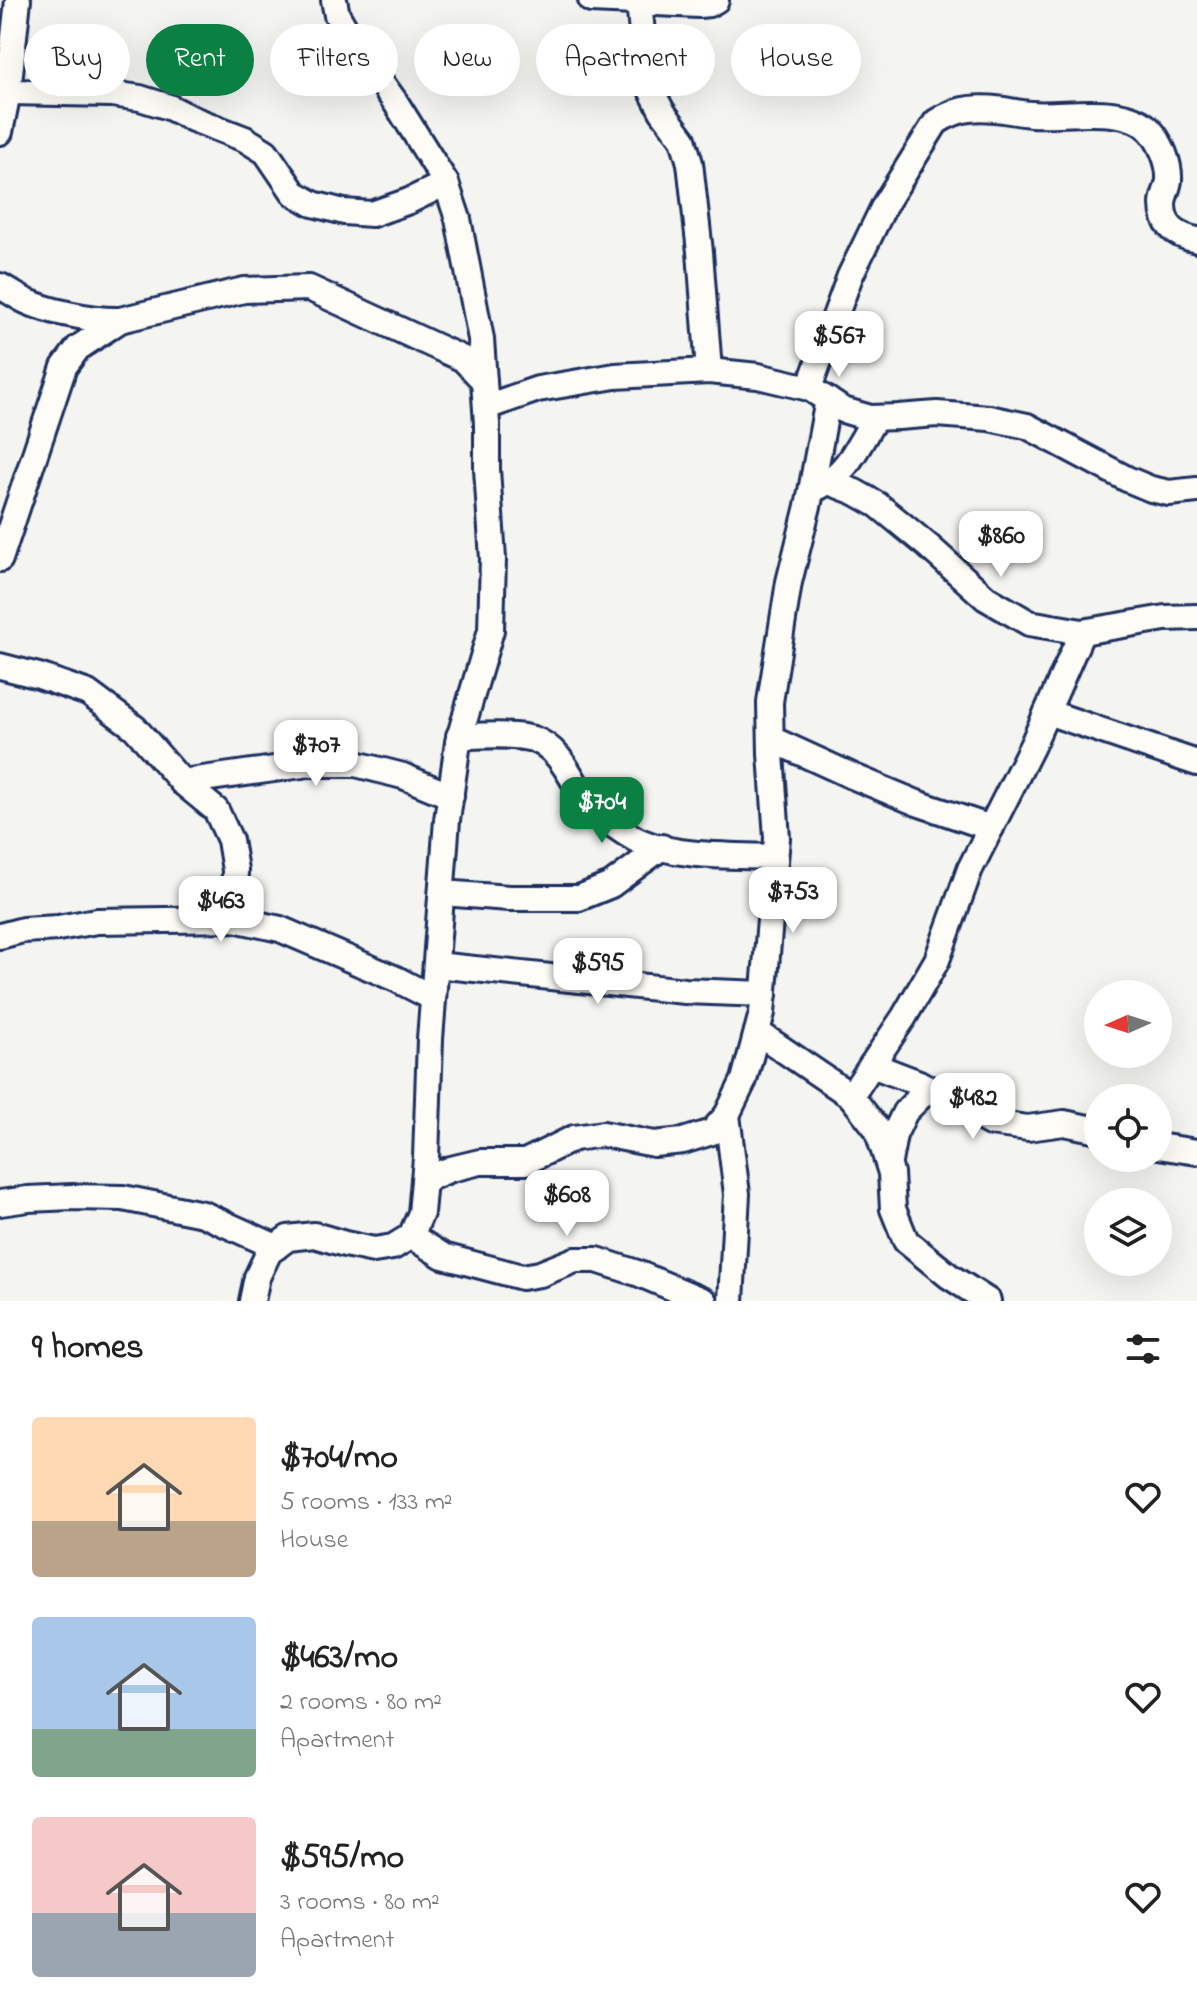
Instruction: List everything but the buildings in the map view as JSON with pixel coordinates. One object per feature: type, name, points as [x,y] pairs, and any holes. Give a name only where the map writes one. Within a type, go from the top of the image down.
[{"type":"street","points":[[0,132],[8,92],[18,0]]},
{"type":"street","points":[[252,1301],[257,1277],[269,1252],[288,1238],[314,1235],[374,1250],[393,1247],[411,1236],[421,1213],[433,998],[451,796],[459,736],[491,630],[493,559],[481,339],[458,219],[446,183],[396,103],[355,46],[337,15],[334,0]]},
{"type":"street","points":[[591,0],[699,5],[716,0]]},
{"type":"street","points":[[639,3],[644,59],[651,90],[683,139],[690,163],[709,371]]},
{"type":"street","points":[[8,92],[112,94],[169,107],[245,139],[266,152],[294,193],[313,204],[344,212],[372,214],[446,183]]},
{"type":"street","points":[[424,1180],[480,1162],[525,1162],[574,1138],[603,1134],[654,1144],[683,1141],[712,1132],[727,1115],[744,1080],[762,1013],[777,838],[770,702],[789,582],[820,487],[819,394],[850,276],[885,204],[936,122],[958,111],[993,108],[1031,114],[1114,114],[1137,120],[1150,130],[1166,160],[1169,180],[1163,203],[1166,222],[1176,234],[1197,240]]},
{"type":"street","points":[[0,286],[44,308],[102,321],[120,320],[244,290],[309,288],[463,359],[484,381]]},
{"type":"street","points":[[0,559],[64,367],[78,348],[120,320]]},
{"type":"street","points":[[486,407],[538,389],[615,376],[709,371],[758,376],[819,394],[843,410],[875,418],[937,414],[989,418],[1027,426],[1151,489],[1169,493],[1197,490]]},
{"type":"street","points":[[820,487],[841,472],[875,418]]},
{"type":"street","points":[[820,487],[855,492],[878,505],[986,598],[1029,623],[1082,632],[1165,618],[1197,617]]},
{"type":"street","points":[[851,1096],[904,1017],[937,960],[970,869],[1032,746],[1082,632]]},
{"type":"street","points":[[0,666],[88,693],[135,728],[182,782],[216,810],[230,840],[235,870],[234,919]]},
{"type":"street","points":[[1047,712],[1197,763]]},
{"type":"street","points":[[459,736],[534,739],[554,751],[589,806],[640,842],[687,853],[775,857]]},
{"type":"street","points":[[771,739],[917,803],[991,828]]},
{"type":"street","points":[[182,782],[309,764],[356,764],[403,776],[451,796]]},
{"type":"street","points":[[442,893],[509,898],[579,898],[611,885],[662,847]]},
{"type":"street","points":[[0,936],[23,930],[97,921],[234,919],[280,929],[433,998]]},
{"type":"street","points":[[436,965],[685,991],[764,994]]},
{"type":"street","points":[[757,1032],[851,1096],[877,1129],[891,1173],[893,1209],[906,1241],[949,1276],[988,1301]]},
{"type":"street","points":[[872,1065],[919,1083],[990,1123],[1028,1128],[1064,1123],[1084,1127]]},
{"type":"street","points":[[888,1165],[894,1135],[905,1112],[928,1089]]},
{"type":"street","points":[[727,1115],[737,1194],[731,1301]]},
{"type":"street","points":[[1172,1148],[1197,1152]]},
{"type":"street","points":[[0,1203],[72,1197],[123,1198],[203,1214],[276,1247]]},
{"type":"street","points":[[411,1236],[443,1256],[522,1277],[540,1274],[575,1260],[597,1260],[704,1301]]}]
